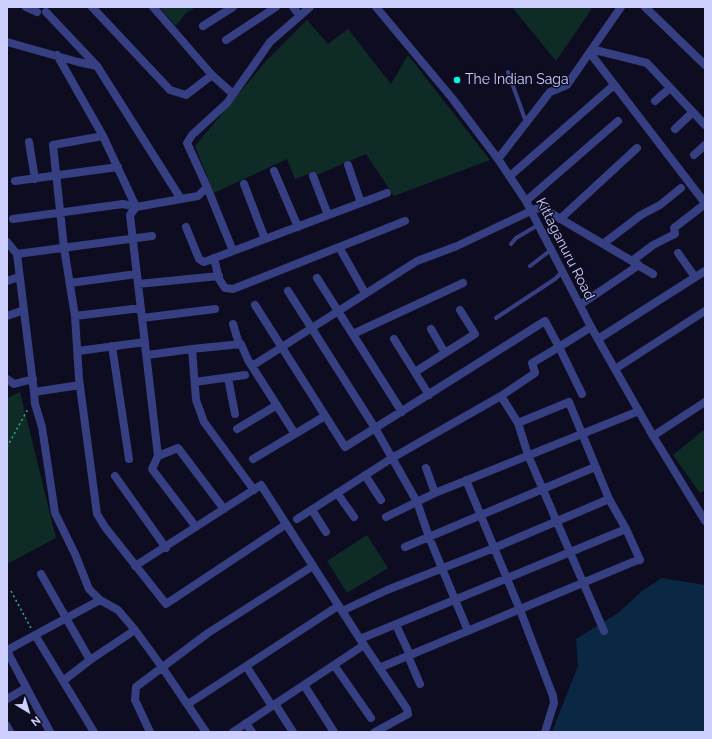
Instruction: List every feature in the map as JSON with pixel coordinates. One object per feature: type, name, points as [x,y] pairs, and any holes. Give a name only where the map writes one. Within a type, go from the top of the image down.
[{"type":"street","points":[[26,7],[37,12]]},
{"type":"street","points":[[92,7],[170,90],[186,95],[212,75]]},
{"type":"street","points":[[153,7],[212,75],[233,94]]},
{"type":"street","points":[[203,26],[233,7]]},
{"type":"street","points":[[226,40],[276,7]]},
{"type":"street","points":[[293,7],[300,16]]},
{"type":"street","points":[[233,251],[207,187],[187,144],[192,135],[226,104],[270,42],[310,7]]},
{"type":"street","name":"Kittaganuru Road","points":[[376,7],[452,98],[510,176],[531,210],[591,327],[653,436],[705,521]]},
{"type":"street","points":[[498,159],[550,92],[567,85],[622,7]]},
{"type":"street","points":[[645,7],[705,65]]},
{"type":"street","points":[[46,12],[96,66],[181,199]]},
{"type":"street","points":[[7,42],[96,66]]},
{"type":"street","points":[[590,53],[599,51],[647,63],[705,125]]},
{"type":"street","points":[[580,305],[635,264],[653,245],[675,234],[674,228],[705,203],[590,53]]},
{"type":"street","points":[[57,55],[103,136],[136,208]]},
{"type":"street","points":[[510,176],[614,85]]},
{"type":"street","points":[[655,101],[670,88]]},
{"type":"street","points":[[675,129],[693,112]]},
{"type":"street","points":[[526,201],[535,195],[618,121]]},
{"type":"street","points":[[103,136],[53,145],[58,176],[64,248],[75,316],[80,385],[98,514],[105,527],[135,566],[164,602],[169,604],[285,525]]},
{"type":"street","points":[[29,142],[35,179]]},
{"type":"street","points":[[694,155],[705,145]]},
{"type":"street","points":[[560,219],[637,148]]},
{"type":"street","points":[[348,165],[361,203]]},
{"type":"street","points":[[15,181],[118,167]]},
{"type":"street","points":[[274,171],[298,227]]},
{"type":"street","points":[[313,176],[328,215]]},
{"type":"street","points":[[244,184],[265,239]]},
{"type":"street","points":[[13,219],[123,204],[136,208],[198,196],[207,187]]},
{"type":"street","points":[[603,244],[641,215],[660,205],[681,188]]},
{"type":"street","points":[[186,227],[199,259],[204,262],[387,193]]},
{"type":"street","points":[[136,208],[130,215],[158,456],[152,469],[196,527]]},
{"type":"street","points":[[252,366],[416,261],[457,246],[531,210],[542,208],[653,274]]},
{"type":"street","points":[[214,258],[219,276],[225,288],[233,289],[405,221]]},
{"type":"street","points":[[17,254],[152,236]]},
{"type":"street","points":[[7,243],[17,254],[34,394],[42,427],[55,513],[75,554],[89,590],[100,600],[118,610],[135,630],[188,704],[206,732]]},
{"type":"street","points":[[339,247],[365,293]]},
{"type":"street","points":[[678,253],[695,278]]},
{"type":"street","points":[[598,339],[705,271]]},
{"type":"street","points":[[70,283],[137,274]]},
{"type":"street","points":[[138,284],[219,276]]},
{"type":"street","points":[[7,280],[19,277]]},
{"type":"street","points":[[317,278],[402,412]]},
{"type":"street","points":[[353,334],[463,284]]},
{"type":"street","points":[[288,291],[376,428],[417,502],[429,537],[468,631]]},
{"type":"street","points":[[255,305],[345,447],[545,321],[582,394]]},
{"type":"street","points":[[75,316],[141,308]]},
{"type":"street","points":[[142,318],[215,309]]},
{"type":"street","points":[[7,316],[24,310]]},
{"type":"street","points":[[415,372],[475,334],[460,310]]},
{"type":"street","points":[[615,369],[705,311]]},
{"type":"street","points":[[233,324],[239,344],[295,434]]},
{"type":"street","points":[[297,518],[312,510],[392,458],[501,396],[536,373],[532,363],[591,327]]},
{"type":"street","points":[[431,329],[446,353]]},
{"type":"street","points":[[394,339],[429,395]]},
{"type":"street","points":[[78,351],[145,342]]},
{"type":"street","points":[[147,355],[239,344]]},
{"type":"street","points":[[112,346],[129,459]]},
{"type":"street","points":[[192,349],[196,400],[204,422],[254,490]]},
{"type":"street","points":[[195,382],[246,375]]},
{"type":"street","points":[[228,378],[234,414]]},
{"type":"street","points":[[7,379],[14,384],[32,379]]},
{"type":"street","points":[[34,394],[80,385]]},
{"type":"street","points":[[501,396],[518,423],[528,455],[542,489],[582,584],[604,631]]},
{"type":"street","points":[[379,668],[640,560],[609,499],[569,402],[518,423]]},
{"type":"street","points":[[653,436],[705,402]]},
{"type":"street","points":[[237,429],[277,405]]},
{"type":"street","points":[[386,516],[466,480],[639,411]]},
{"type":"street","points":[[253,459],[325,416]]},
{"type":"street","points":[[158,456],[178,448],[224,509]]},
{"type":"street","points":[[405,547],[481,516],[595,466]]},
{"type":"street","points":[[426,468],[435,493]]},
{"type":"street","points":[[365,475],[381,500]]},
{"type":"street","points":[[115,476],[166,548]]},
{"type":"street","points":[[466,480],[520,610],[553,696],[554,703],[545,732]]},
{"type":"street","points":[[135,566],[166,548],[261,485],[285,525],[407,709],[408,714],[375,732]]},
{"type":"street","points":[[338,493],[354,517]]},
{"type":"street","points":[[188,704],[246,666],[340,609],[443,569],[609,499]]},
{"type":"street","points":[[312,510],[326,532]]},
{"type":"street","points":[[233,732],[334,665],[362,642],[396,625],[626,530]]},
{"type":"street","points":[[150,732],[139,712],[134,692],[136,687],[208,633],[313,566]]},
{"type":"street","points":[[41,574],[90,660]]},
{"type":"street","points":[[50,732],[9,655],[8,650],[100,600]]},
{"type":"street","points":[[396,625],[420,684]]},
{"type":"street","points":[[63,681],[90,660],[135,630]]},
{"type":"street","points":[[35,635],[94,732]]},
{"type":"street","points":[[334,665],[371,718]]},
{"type":"street","points":[[246,666],[293,732]]},
{"type":"street","points":[[304,685],[334,732]]},
{"type":"street","points":[[7,699],[26,688]]},
{"type":"street","points":[[246,723],[252,732]]},
{"type":"street","points":[[7,726],[10,732]]},
{"type":"lane","points":[[508,72],[526,123]]},
{"type":"lane","points":[[511,244],[516,238],[538,225]]},
{"type":"lane","points":[[530,266],[551,250]]},
{"type":"lane","points":[[496,318],[555,279],[562,272]]},
{"type":"path","points":[[7,447],[34,394]]},
{"type":"path","points":[[11,591],[35,635]]},
{"type":"green space","points":[[159,7],[196,7],[186,13],[176,26]]},
{"type":"green space","points":[[512,7],[593,7],[556,61]]},
{"type":"green space","points":[[307,20],[328,44],[348,29],[391,84],[408,55],[490,160],[394,196],[366,154],[317,175],[315,172],[295,179],[287,159],[214,193],[195,146],[266,61]]},
{"type":"green space","points":[[20,392],[56,538],[7,564],[7,398]]},
{"type":"green space","points":[[705,429],[705,490],[700,493],[673,455]]},
{"type":"green space","points":[[367,535],[388,568],[347,593],[327,561]]},
{"type":"water","points":[[662,578],[705,585],[705,732],[552,732],[578,666],[576,639],[618,613],[642,591]]},
{"type":"place","name":"The Indian Saga","points":[[457,80]]}]
